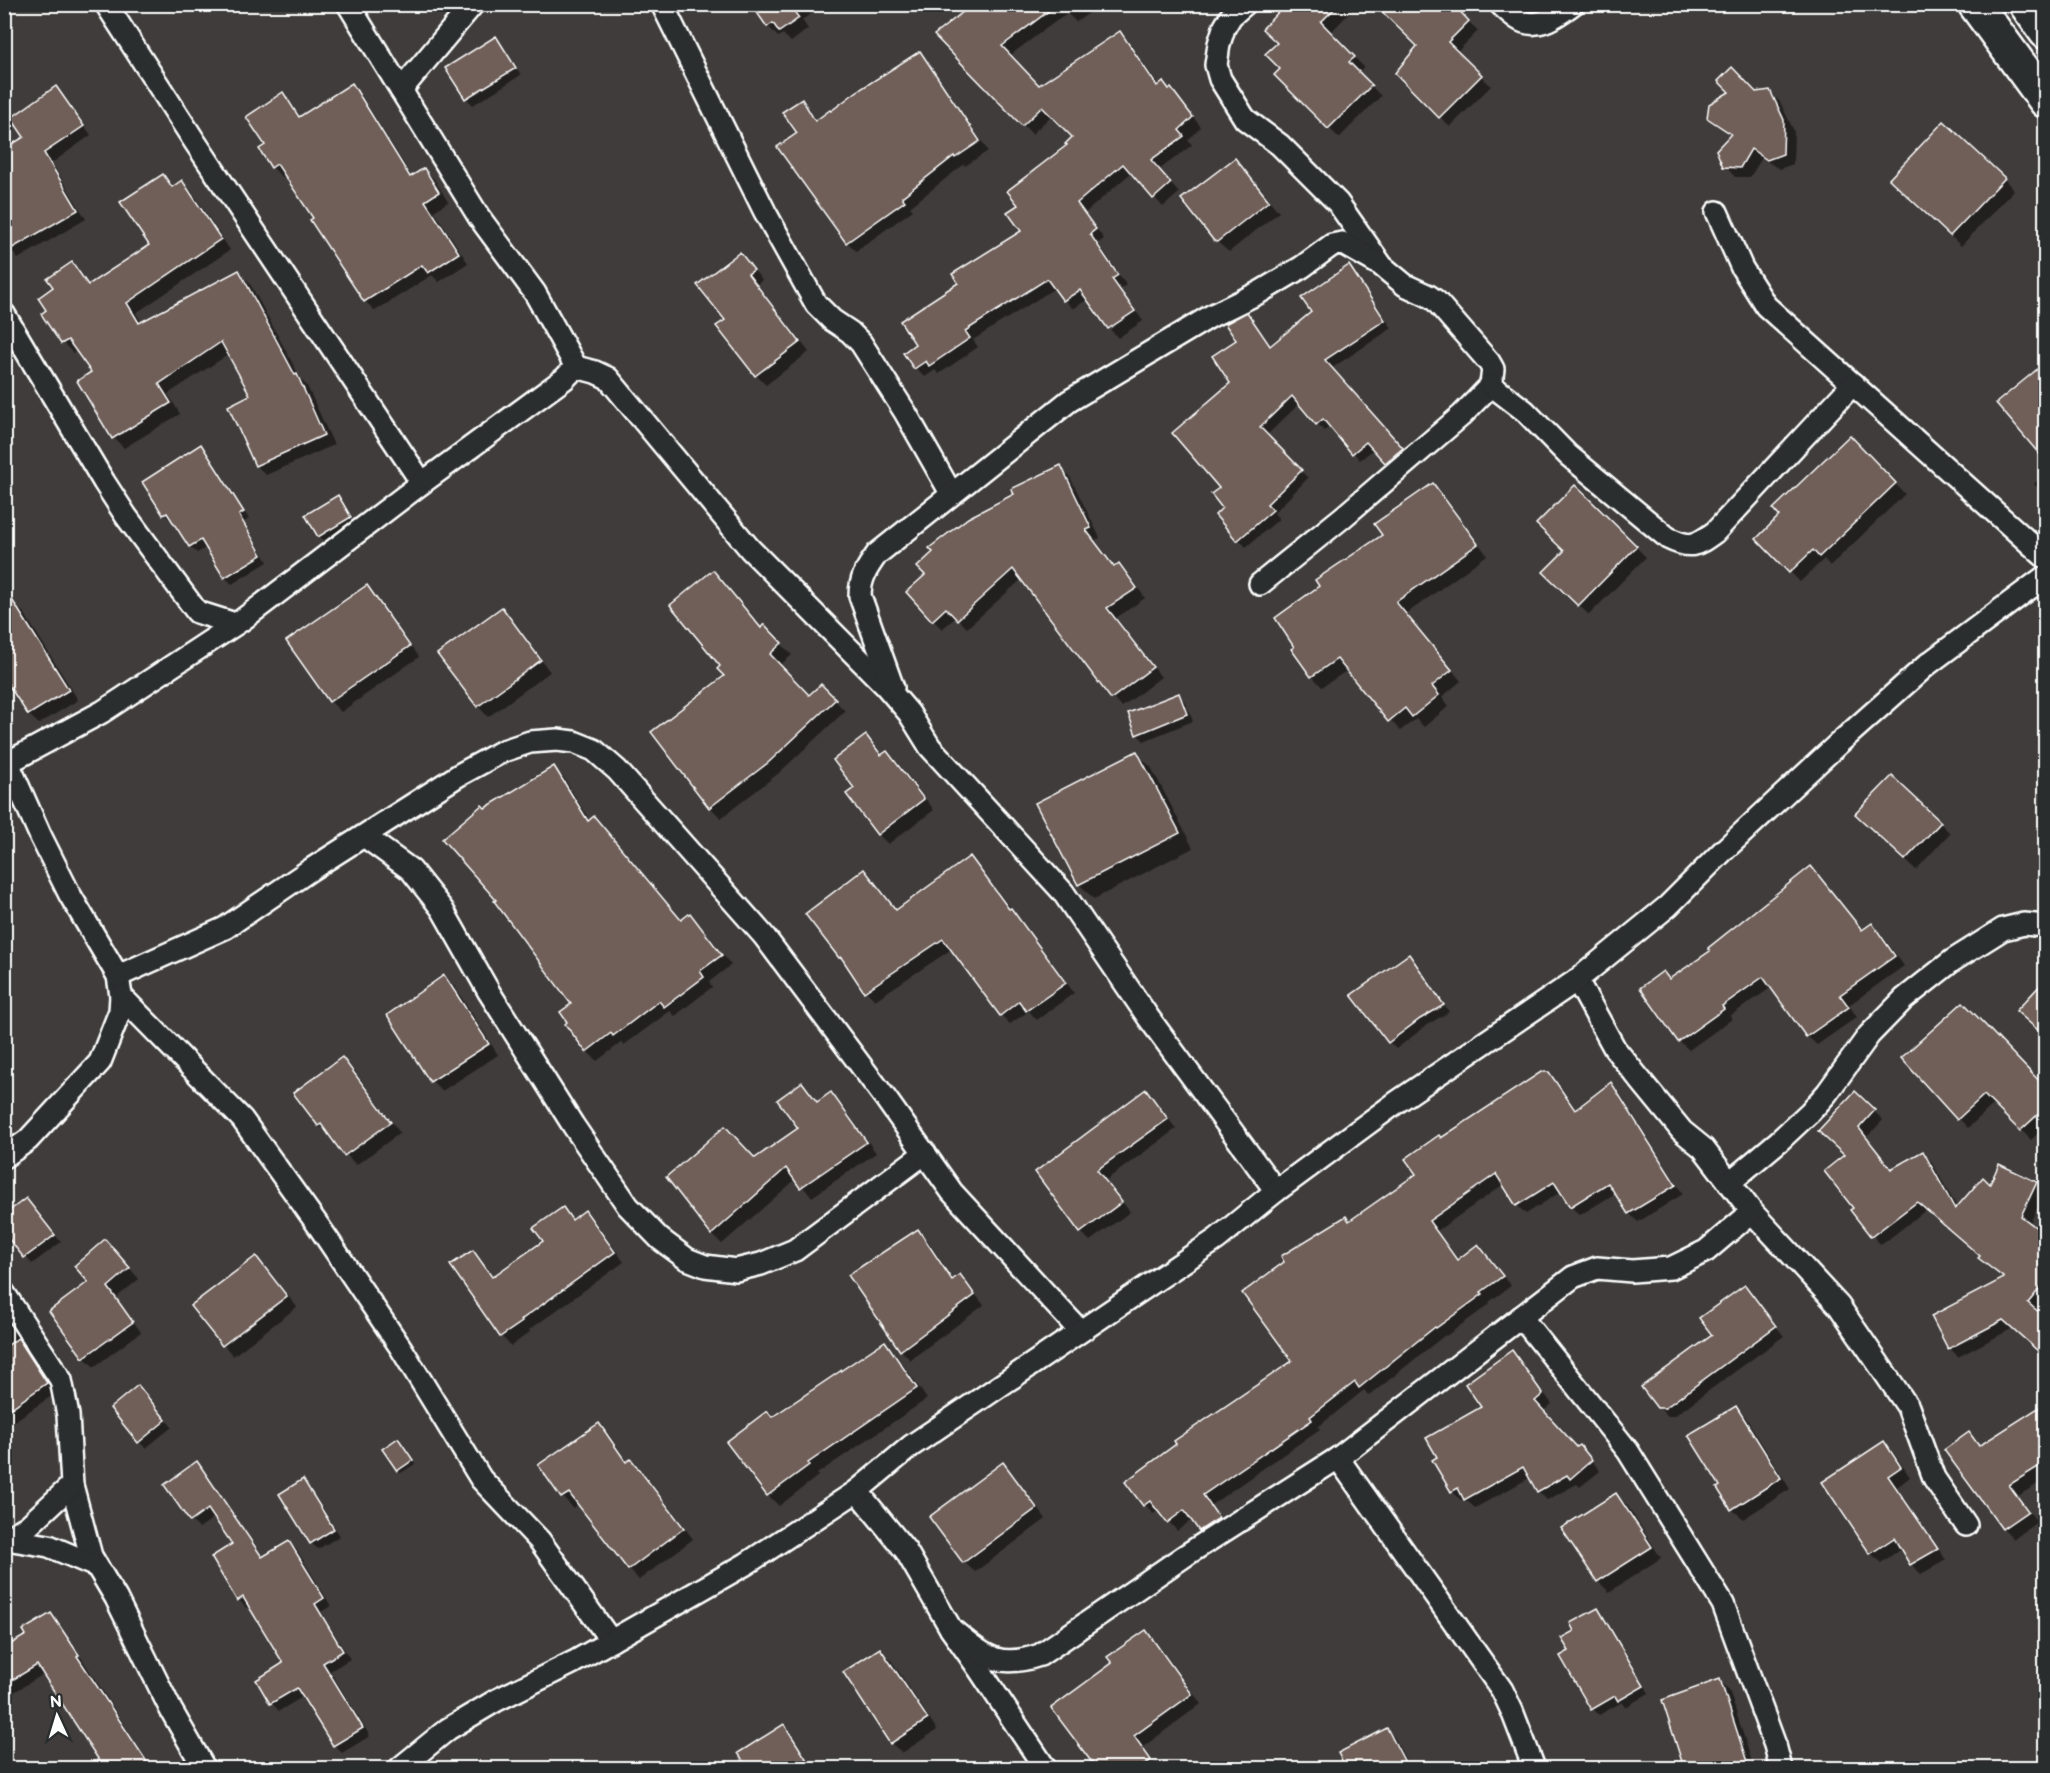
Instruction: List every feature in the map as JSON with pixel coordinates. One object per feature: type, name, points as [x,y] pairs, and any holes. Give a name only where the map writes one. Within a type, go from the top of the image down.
[{"type":"main road","points":[[1975,4],[2046,101]]},
{"type":"main road","points":[[2026,4],[2046,32]]},
{"type":"street","points":[[106,4],[422,483]]},
{"type":"street","points":[[348,4],[479,217],[536,293],[576,367],[608,378],[750,549],[885,685],[909,713],[930,747],[1063,892],[1148,1017],[1276,1191]]},
{"type":"street","points":[[401,90],[473,4]]},
{"type":"street","points":[[662,4],[765,213],[816,304],[831,320],[850,332],[861,343],[905,412],[951,493]]},
{"type":"street","points":[[1245,4],[1232,16],[1224,28],[1216,65],[1220,79],[1245,118],[1280,145],[1338,203],[1382,266]]},
{"type":"street","points":[[1500,4],[1522,22],[1533,23],[1553,19],[1573,4]]},
{"type":"street","points":[[1717,212],[1742,268],[1766,306],[2046,558]]},
{"type":"street","points":[[897,700],[860,596],[860,583],[864,573],[878,554],[951,493],[1069,401],[1211,316],[1260,292],[1302,267],[1332,245],[1342,243],[1382,266],[1405,285],[1436,301],[1489,362],[1493,369],[1491,385],[1462,415],[1343,517],[1260,584]]},
{"type":"street","points":[[4,314],[104,482],[196,612],[235,624]]},
{"type":"street","points":[[576,367],[564,379],[235,624],[102,712],[7,758],[46,847],[119,986],[242,1119],[320,1228],[401,1348],[482,1479],[540,1541],[611,1641]]},
{"type":"street","points":[[1491,385],[1525,411],[1568,455],[1668,538],[1682,545],[1693,545],[1701,543],[1715,532],[1853,384]]},
{"type":"street","points":[[400,1768],[448,1730],[487,1706],[574,1662],[746,1564],[857,1491],[911,1446],[1217,1239],[1276,1191],[1397,1102],[1577,980],[1668,906],[1764,812],[1928,664],[2046,576]]},
{"type":"street","points":[[194,651],[196,612]]},
{"type":"street","points":[[119,986],[225,928],[459,775],[503,752],[530,742],[557,740],[574,742],[594,750],[617,770],[764,936],[886,1099],[952,1192],[1080,1331]]},
{"type":"street","points":[[364,836],[411,870],[442,909],[489,992],[573,1125],[628,1206],[660,1239],[687,1259],[705,1266],[736,1270],[761,1264],[795,1250],[925,1153]]},
{"type":"street","points":[[1729,1183],[1810,1112],[1827,1093],[1869,1035],[1904,999],[1952,961],[2003,929],[2024,924],[2046,926]]},
{"type":"street","points":[[1577,980],[1615,1049],[1682,1131],[1702,1148],[1752,1212],[1839,1306],[1908,1407],[1934,1478],[1966,1525]]},
{"type":"street","points":[[4,1157],[28,1140],[100,1062],[120,1011],[119,986]]},
{"type":"street","points":[[951,1629],[985,1656],[1004,1661],[1021,1661],[1040,1655],[1186,1555],[1338,1458],[1573,1277],[1597,1268],[1632,1271],[1671,1268],[1706,1251],[1752,1212]]},
{"type":"street","points":[[4,1293],[61,1380],[68,1415],[72,1485],[91,1556],[116,1598],[171,1710],[204,1768]]},
{"type":"street","points":[[1521,1317],[1628,1451],[1723,1604],[1775,1745],[1781,1768]]},
{"type":"street","points":[[1338,1458],[1502,1690],[1534,1768]]},
{"type":"street","points":[[5,1539],[28,1526],[72,1485]]},
{"type":"street","points":[[857,1491],[906,1551],[951,1629],[1045,1768]]},
{"type":"street","points":[[5,1539],[49,1546],[96,1566]]},
{"type":"building","points":[[751,4],[802,4],[793,10],[799,18],[779,32],[773,23],[767,27]]},
{"type":"building","points":[[973,4],[1058,4],[1002,46],[1039,85],[1120,31],[1157,86],[1163,81],[1193,117],[1179,130],[1184,136],[1151,160],[1171,183],[1153,199],[1123,164],[1077,203],[1096,229],[1090,234],[1118,275],[1112,279],[1135,311],[1108,329],[1080,290],[1063,301],[1047,279],[965,331],[970,338],[929,366],[926,361],[914,369],[903,353],[915,344],[900,321],[958,283],[952,274],[1021,231],[1007,212],[1018,205],[1007,191],[1067,145],[1065,144],[1072,137],[1042,107],[1022,126],[934,35]]},
{"type":"building","points":[[1286,4],[1339,4],[1321,22],[1355,57],[1349,62],[1372,85],[1328,129],[1274,75],[1280,69],[1265,54],[1277,43],[1262,29]]},
{"type":"building","points":[[1374,4],[1453,4],[1469,21],[1448,42],[1482,75],[1439,118],[1395,73],[1417,46]]},
{"type":"building","points":[[496,36],[516,68],[465,99],[445,68]]},
{"type":"building","points":[[920,51],[980,141],[955,158],[954,156],[902,197],[905,201],[846,243],[777,147],[797,133],[782,112],[802,99],[815,121]]},
{"type":"building","points":[[1732,67],[1756,92],[1770,90],[1784,120],[1783,154],[1767,160],[1751,149],[1740,168],[1723,167],[1716,150],[1731,134],[1707,118],[1709,104],[1729,92],[1718,81]]},
{"type":"building","points":[[352,83],[410,177],[424,168],[439,192],[425,201],[459,253],[428,273],[422,265],[364,302],[310,220],[313,218],[277,164],[271,168],[259,149],[265,145],[246,117],[283,92],[299,117]]},
{"type":"building","points":[[56,86],[84,126],[44,153],[78,210],[4,253],[4,149],[24,137],[11,118]]},
{"type":"building","points":[[1944,121],[2005,178],[1950,236],[1889,179]]},
{"type":"building","points":[[1235,158],[1269,201],[1217,242],[1181,199]]},
{"type":"building","points":[[163,174],[172,187],[182,180],[221,239],[127,303],[139,323],[239,270],[295,375],[297,374],[324,435],[255,466],[228,406],[250,395],[221,342],[159,384],[171,403],[112,439],[77,381],[91,372],[68,340],[61,344],[41,314],[46,310],[38,298],[53,287],[47,279],[72,262],[88,285],[149,245],[120,202]]},
{"type":"building","points":[[740,252],[754,270],[748,274],[800,342],[755,376],[716,326],[725,320],[697,285]]},
{"type":"building","points":[[1349,265],[1385,320],[1325,360],[1403,448],[1385,463],[1366,442],[1352,454],[1323,419],[1316,425],[1292,396],[1260,427],[1302,470],[1267,504],[1273,510],[1237,541],[1215,515],[1222,508],[1211,494],[1219,488],[1172,433],[1230,383],[1212,356],[1236,340],[1225,324],[1247,312],[1270,346],[1311,312],[1301,298]]},
{"type":"building","points":[[2046,362],[2046,462],[1996,403]]},
{"type":"building","points":[[1850,435],[1896,483],[1819,557],[1813,550],[1789,573],[1756,539],[1779,516],[1773,509]]},
{"type":"building","points":[[201,444],[244,512],[239,515],[262,555],[224,578],[201,540],[189,547],[167,513],[163,515],[142,482]]},
{"type":"building","points":[[1061,465],[1091,528],[1086,530],[1114,567],[1119,563],[1137,588],[1107,608],[1153,667],[1111,699],[1013,569],[957,620],[946,608],[932,621],[906,592],[925,575],[917,567],[933,552],[929,548],[968,518],[1014,494],[1011,489]]},
{"type":"building","points":[[1433,483],[1478,544],[1396,602],[1452,670],[1432,686],[1439,695],[1412,717],[1405,708],[1388,722],[1337,659],[1311,677],[1291,649],[1294,647],[1275,618],[1319,586],[1315,580],[1382,535],[1374,524]]},
{"type":"building","points":[[1575,485],[1637,546],[1578,606],[1543,572],[1564,551],[1536,524]]},
{"type":"building","points":[[338,495],[351,517],[318,537],[305,515]]},
{"type":"building","points":[[713,570],[761,628],[764,624],[782,643],[770,654],[809,695],[821,684],[836,699],[769,762],[709,808],[651,732],[724,676],[717,669],[720,666],[670,605]]},
{"type":"building","points":[[367,585],[410,646],[329,702],[286,641]]},
{"type":"building","points":[[4,587],[69,690],[28,715],[4,678]]},
{"type":"building","points":[[502,607],[541,660],[477,707],[437,654]]},
{"type":"building","points":[[1179,693],[1187,714],[1136,735],[1128,713]]},
{"type":"building","points":[[866,735],[881,755],[887,751],[924,799],[877,835],[846,794],[854,788],[833,760]]},
{"type":"building","points":[[1137,751],[1180,833],[1078,885],[1035,803]]},
{"type":"building","points":[[554,766],[588,821],[594,816],[681,920],[690,913],[722,955],[700,971],[704,977],[664,1007],[659,1001],[613,1036],[611,1033],[586,1052],[565,1024],[567,1022],[560,1012],[571,1004],[494,901],[496,900],[442,839],[482,805],[485,808]]},
{"type":"building","points":[[1892,776],[1941,822],[1905,860],[1855,814]]},
{"type":"building","points":[[970,856],[1066,983],[1026,1011],[1019,1001],[1000,1016],[943,939],[864,992],[841,957],[839,958],[805,914],[864,869],[896,910]]},
{"type":"building","points":[[1811,866],[1862,930],[1872,923],[1895,956],[1840,995],[1849,1007],[1806,1037],[1763,977],[1722,1006],[1724,1009],[1678,1042],[1640,988],[1663,971],[1669,979],[1710,951],[1708,948]]},
{"type":"building","points":[[1409,954],[1444,1005],[1420,1019],[1388,1043],[1351,995]]},
{"type":"building","points":[[444,975],[489,1044],[430,1082],[387,1015]]},
{"type":"building","points":[[2046,979],[2046,1037],[2016,1011]]},
{"type":"building","points":[[1963,1002],[2046,1088],[2046,1107],[2020,1131],[1984,1095],[1957,1120],[1901,1058]]},
{"type":"building","points":[[342,1057],[391,1122],[344,1156],[321,1124],[318,1126],[293,1093]]},
{"type":"building","points":[[1541,1072],[1549,1072],[1575,1110],[1611,1082],[1676,1185],[1628,1214],[1608,1183],[1570,1207],[1554,1182],[1516,1206],[1496,1174],[1429,1221],[1457,1260],[1478,1244],[1503,1276],[1481,1292],[1483,1294],[1435,1327],[1359,1388],[1355,1382],[1310,1417],[1312,1420],[1203,1495],[1219,1518],[1199,1531],[1184,1510],[1167,1523],[1150,1501],[1143,1506],[1125,1482],[1176,1444],[1174,1441],[1292,1361],[1242,1293],[1284,1262],[1281,1256],[1346,1216],[1349,1221],[1416,1174],[1405,1159],[1439,1135],[1441,1138]]},
{"type":"building","points":[[802,1082],[817,1102],[831,1092],[867,1142],[800,1188],[786,1168],[711,1235],[666,1177],[725,1126],[755,1158],[798,1128],[777,1100]]},
{"type":"building","points":[[1146,1089],[1168,1119],[1097,1170],[1122,1202],[1080,1233],[1035,1172]]},
{"type":"building","points":[[1855,1091],[1875,1110],[1859,1128],[1891,1169],[1923,1151],[1955,1209],[1983,1177],[1990,1184],[1999,1164],[2037,1182],[2021,1216],[2046,1235],[2046,1281],[2028,1303],[2046,1318],[2046,1358],[2003,1320],[1948,1349],[1931,1316],[2004,1278],[1978,1258],[1980,1256],[1917,1202],[1871,1237],[1850,1210],[1853,1208],[1824,1171],[1844,1155],[1818,1131]]},
{"type":"building","points":[[26,1198],[55,1235],[24,1258],[4,1233],[4,1215]]},
{"type":"building","points":[[563,1207],[572,1220],[585,1210],[615,1252],[500,1337],[450,1265],[473,1250],[492,1277],[543,1241],[533,1228]]},
{"type":"building","points":[[918,1229],[952,1280],[960,1274],[975,1295],[900,1351],[848,1275]]},
{"type":"building","points":[[105,1239],[130,1268],[108,1287],[133,1322],[83,1358],[49,1311],[88,1282],[74,1266]]},
{"type":"building","points":[[256,1256],[287,1296],[222,1346],[190,1306]]},
{"type":"building","points":[[1745,1285],[1776,1326],[1665,1408],[1657,1408],[1641,1387],[1712,1335],[1699,1318]]},
{"type":"building","points":[[18,1338],[47,1383],[4,1413],[4,1348]]},
{"type":"building","points":[[885,1341],[917,1388],[808,1463],[809,1465],[767,1496],[726,1442],[767,1411],[772,1417]]},
{"type":"building","points":[[1512,1350],[1543,1394],[1535,1401],[1592,1460],[1570,1479],[1567,1475],[1537,1492],[1523,1467],[1464,1500],[1458,1488],[1451,1492],[1432,1460],[1437,1457],[1426,1438],[1481,1407],[1465,1384]]},
{"type":"building","points":[[138,1385],[166,1420],[138,1443],[110,1408]]},
{"type":"building","points":[[2046,1403],[2046,1462],[2009,1485],[2028,1511],[2002,1529],[1944,1450],[1969,1432],[1979,1446]]},
{"type":"building","points":[[1736,1406],[1781,1478],[1731,1510],[1717,1488],[1720,1486],[1688,1435]]},
{"type":"building","points":[[599,1423],[626,1462],[631,1459],[684,1528],[628,1570],[569,1493],[561,1498],[538,1465]]},
{"type":"building","points":[[398,1438],[413,1460],[397,1471],[382,1449]]},
{"type":"building","points":[[1884,1441],[1901,1467],[1888,1476],[1938,1549],[1910,1565],[1894,1538],[1870,1554],[1822,1482]]},
{"type":"building","points":[[197,1461],[262,1557],[289,1541],[324,1598],[315,1604],[343,1651],[323,1663],[363,1728],[333,1746],[297,1688],[270,1704],[256,1680],[283,1663],[243,1597],[237,1601],[211,1557],[232,1544],[208,1509],[190,1522],[164,1485]]},
{"type":"building","points":[[1003,1462],[1037,1508],[963,1563],[929,1517]]},
{"type":"building","points":[[303,1479],[334,1529],[310,1544],[279,1494]]},
{"type":"building","points":[[1616,1493],[1652,1547],[1597,1582],[1561,1528]]},
{"type":"building","points":[[1598,1608],[1644,1686],[1618,1701],[1615,1696],[1591,1710],[1560,1656],[1569,1651],[1561,1638],[1574,1631],[1570,1623]]},
{"type":"building","points":[[51,1613],[151,1768],[104,1768],[37,1665],[4,1685],[4,1648],[26,1635],[23,1630]]},
{"type":"building","points":[[1146,1630],[1192,1694],[1134,1736],[1151,1760],[1140,1768],[1096,1768],[1051,1708],[1112,1663],[1107,1657]]},
{"type":"building","points":[[880,1648],[928,1719],[890,1744],[843,1672]]},
{"type":"building","points":[[1720,1679],[1749,1768],[1684,1768],[1662,1700]]},
{"type":"building","points":[[784,1724],[812,1768],[748,1768],[738,1753]]},
{"type":"building","points":[[1387,1728],[1408,1768],[1346,1768],[1338,1753]]}]
